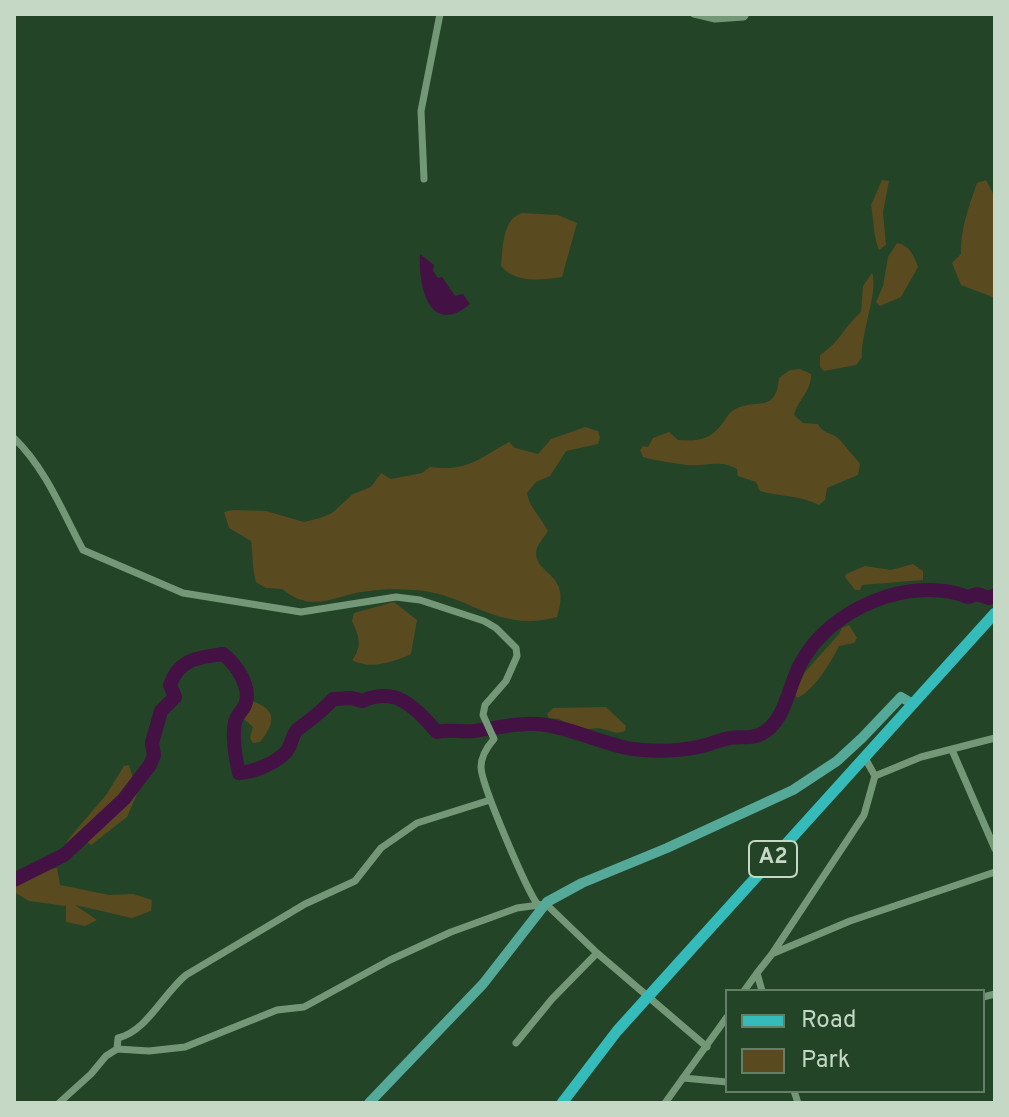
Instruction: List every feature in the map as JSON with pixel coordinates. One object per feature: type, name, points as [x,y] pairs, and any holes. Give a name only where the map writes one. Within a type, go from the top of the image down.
[{"type":"main road","name":"A2","points":[[562,1103],[617,1031],[995,613]]},
{"type":"street","points":[[424,179],[421,111],[440,14]]},
{"type":"street","points":[[694,14],[715,19],[744,17],[746,14]]},
{"type":"street","points":[[14,438],[28,451],[47,478],[83,550],[166,583],[183,593],[301,612],[379,598],[420,600],[496,628],[516,648],[517,656],[506,681],[485,705],[483,715],[494,739],[486,750],[481,769],[490,800],[542,905],[707,1047]]},
{"type":"street","points":[[59,1103],[117,1049],[149,1051],[185,1047],[277,1010],[304,1007],[390,960],[451,932],[517,908],[542,905],[582,883],[793,790],[837,761],[901,697],[913,704]]},
{"type":"street","points":[[875,776],[921,757],[994,735]]},
{"type":"street","points":[[952,750],[995,849]]},
{"type":"street","points":[[745,989],[864,815],[875,776],[865,758]]},
{"type":"street","points":[[117,1049],[118,1038],[131,1035],[155,1010],[170,988],[186,975],[305,904],[355,881],[381,848],[417,823],[490,800]]},
{"type":"street","points":[[772,954],[878,911],[995,872]]},
{"type":"street","points":[[369,1103],[483,984],[542,905]]},
{"type":"street","points":[[516,1043],[552,999],[597,953]]},
{"type":"street","points":[[757,973],[761,989]]},
{"type":"street","points":[[665,1103],[725,1020]]},
{"type":"street","points":[[683,1078],[725,1082]]},
{"type":"green space","points":[[882,180],[889,181],[883,212],[886,245],[879,250],[871,205]]},
{"type":"green space","points":[[986,180],[995,197],[995,298],[961,285],[952,263],[961,254],[968,209],[977,183]]},
{"type":"green space","points":[[522,213],[558,215],[577,223],[562,277],[522,278],[501,266],[507,228],[515,216]]},
{"type":"green space","points":[[897,243],[910,251],[918,267],[901,297],[880,306],[876,302],[883,286],[888,257]]},
{"type":"green space","points":[[872,273],[873,290],[862,357],[856,365],[824,371],[820,367],[820,355],[833,345],[861,312],[863,286]]},
{"type":"green space","points":[[800,369],[811,374],[811,380],[794,415],[803,423],[818,424],[822,430],[836,437],[860,464],[858,475],[827,488],[825,500],[819,505],[805,499],[760,491],[756,482],[738,476],[737,469],[730,466],[687,465],[643,457],[640,450],[643,446],[648,447],[653,438],[669,432],[678,440],[707,437],[734,410],[769,401],[774,397],[779,378],[790,370]]},
{"type":"green space","points":[[585,427],[598,431],[598,444],[566,451],[550,476],[536,482],[527,493],[548,531],[536,553],[538,561],[557,583],[560,592],[557,617],[536,621],[517,620],[450,597],[413,590],[374,590],[324,601],[304,601],[282,589],[266,588],[256,582],[251,541],[229,528],[224,512],[266,511],[304,522],[332,513],[353,494],[371,487],[381,473],[391,479],[422,473],[430,467],[463,466],[509,442],[515,448],[538,454],[551,439]]},
{"type":"green space","points":[[913,564],[923,571],[923,580],[862,585],[860,590],[855,590],[845,577],[865,566],[891,570]]},
{"type":"green space","points":[[394,602],[417,620],[411,654],[374,665],[352,660],[359,645],[352,621],[354,613]]},
{"type":"green space","points":[[849,625],[857,638],[854,643],[839,646],[815,683],[797,698],[795,693],[805,672],[842,628]]},
{"type":"green space","points":[[252,701],[266,709],[271,718],[260,742],[253,743],[250,738],[253,727],[244,719]]},
{"type":"green space","points":[[606,707],[626,726],[625,731],[617,733],[599,728],[578,730],[559,719],[549,718],[547,714],[553,708]]},
{"type":"green space","points":[[129,765],[133,778],[142,783],[127,817],[91,845],[85,833],[68,846],[66,843],[71,836],[106,795],[124,766]]},
{"type":"green space","points":[[57,868],[60,885],[109,895],[133,894],[152,900],[151,911],[132,918],[75,905],[97,920],[85,926],[66,922],[66,906],[29,901],[14,892],[14,884],[19,881]]},
{"type":"shaded area","points":[[420,254],[434,265],[433,271],[438,278],[442,277],[455,296],[463,294],[470,304],[456,313],[445,315],[436,311],[424,292]]},
{"type":"waterway","points":[[14,880],[64,855],[124,799],[150,765],[154,755],[152,743],[161,711],[175,697],[170,685],[174,676],[192,660],[223,654],[238,670],[245,684],[247,698],[234,728],[239,773],[277,760],[288,750],[296,731],[333,699],[362,701],[385,696],[412,707],[437,732],[541,724],[633,749],[680,750],[755,736],[768,730],[781,713],[801,663],[814,643],[851,612],[874,601],[922,590],[945,591],[968,597],[977,594],[989,598],[995,595]]}]
